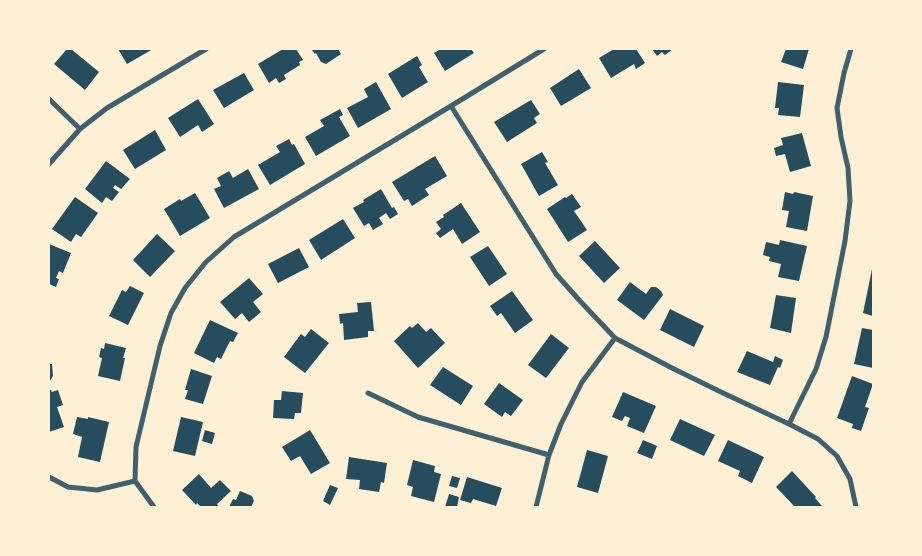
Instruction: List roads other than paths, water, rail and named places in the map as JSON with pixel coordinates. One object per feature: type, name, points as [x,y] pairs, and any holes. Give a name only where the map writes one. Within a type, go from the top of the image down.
[{"type":"street","points":[[49,164],[80,129],[107,108],[206,49]]},
{"type":"street","points":[[154,507],[135,481],[136,447],[160,346],[171,313],[185,288],[206,262],[234,237],[544,49]]},
{"type":"street","points":[[790,424],[816,369],[826,337],[845,241],[850,200],[848,168],[837,108],[851,49]]},
{"type":"street","points":[[49,99],[80,129]]},
{"type":"street","points":[[451,106],[556,274],[615,338],[704,384],[818,439],[837,456],[850,479],[856,507]]},
{"type":"street","points":[[536,507],[549,455],[561,424],[582,382],[615,338]]},
{"type":"street","points":[[368,393],[418,417],[549,455]]},
{"type":"street","points":[[49,477],[68,487],[98,490],[135,481]]}]
